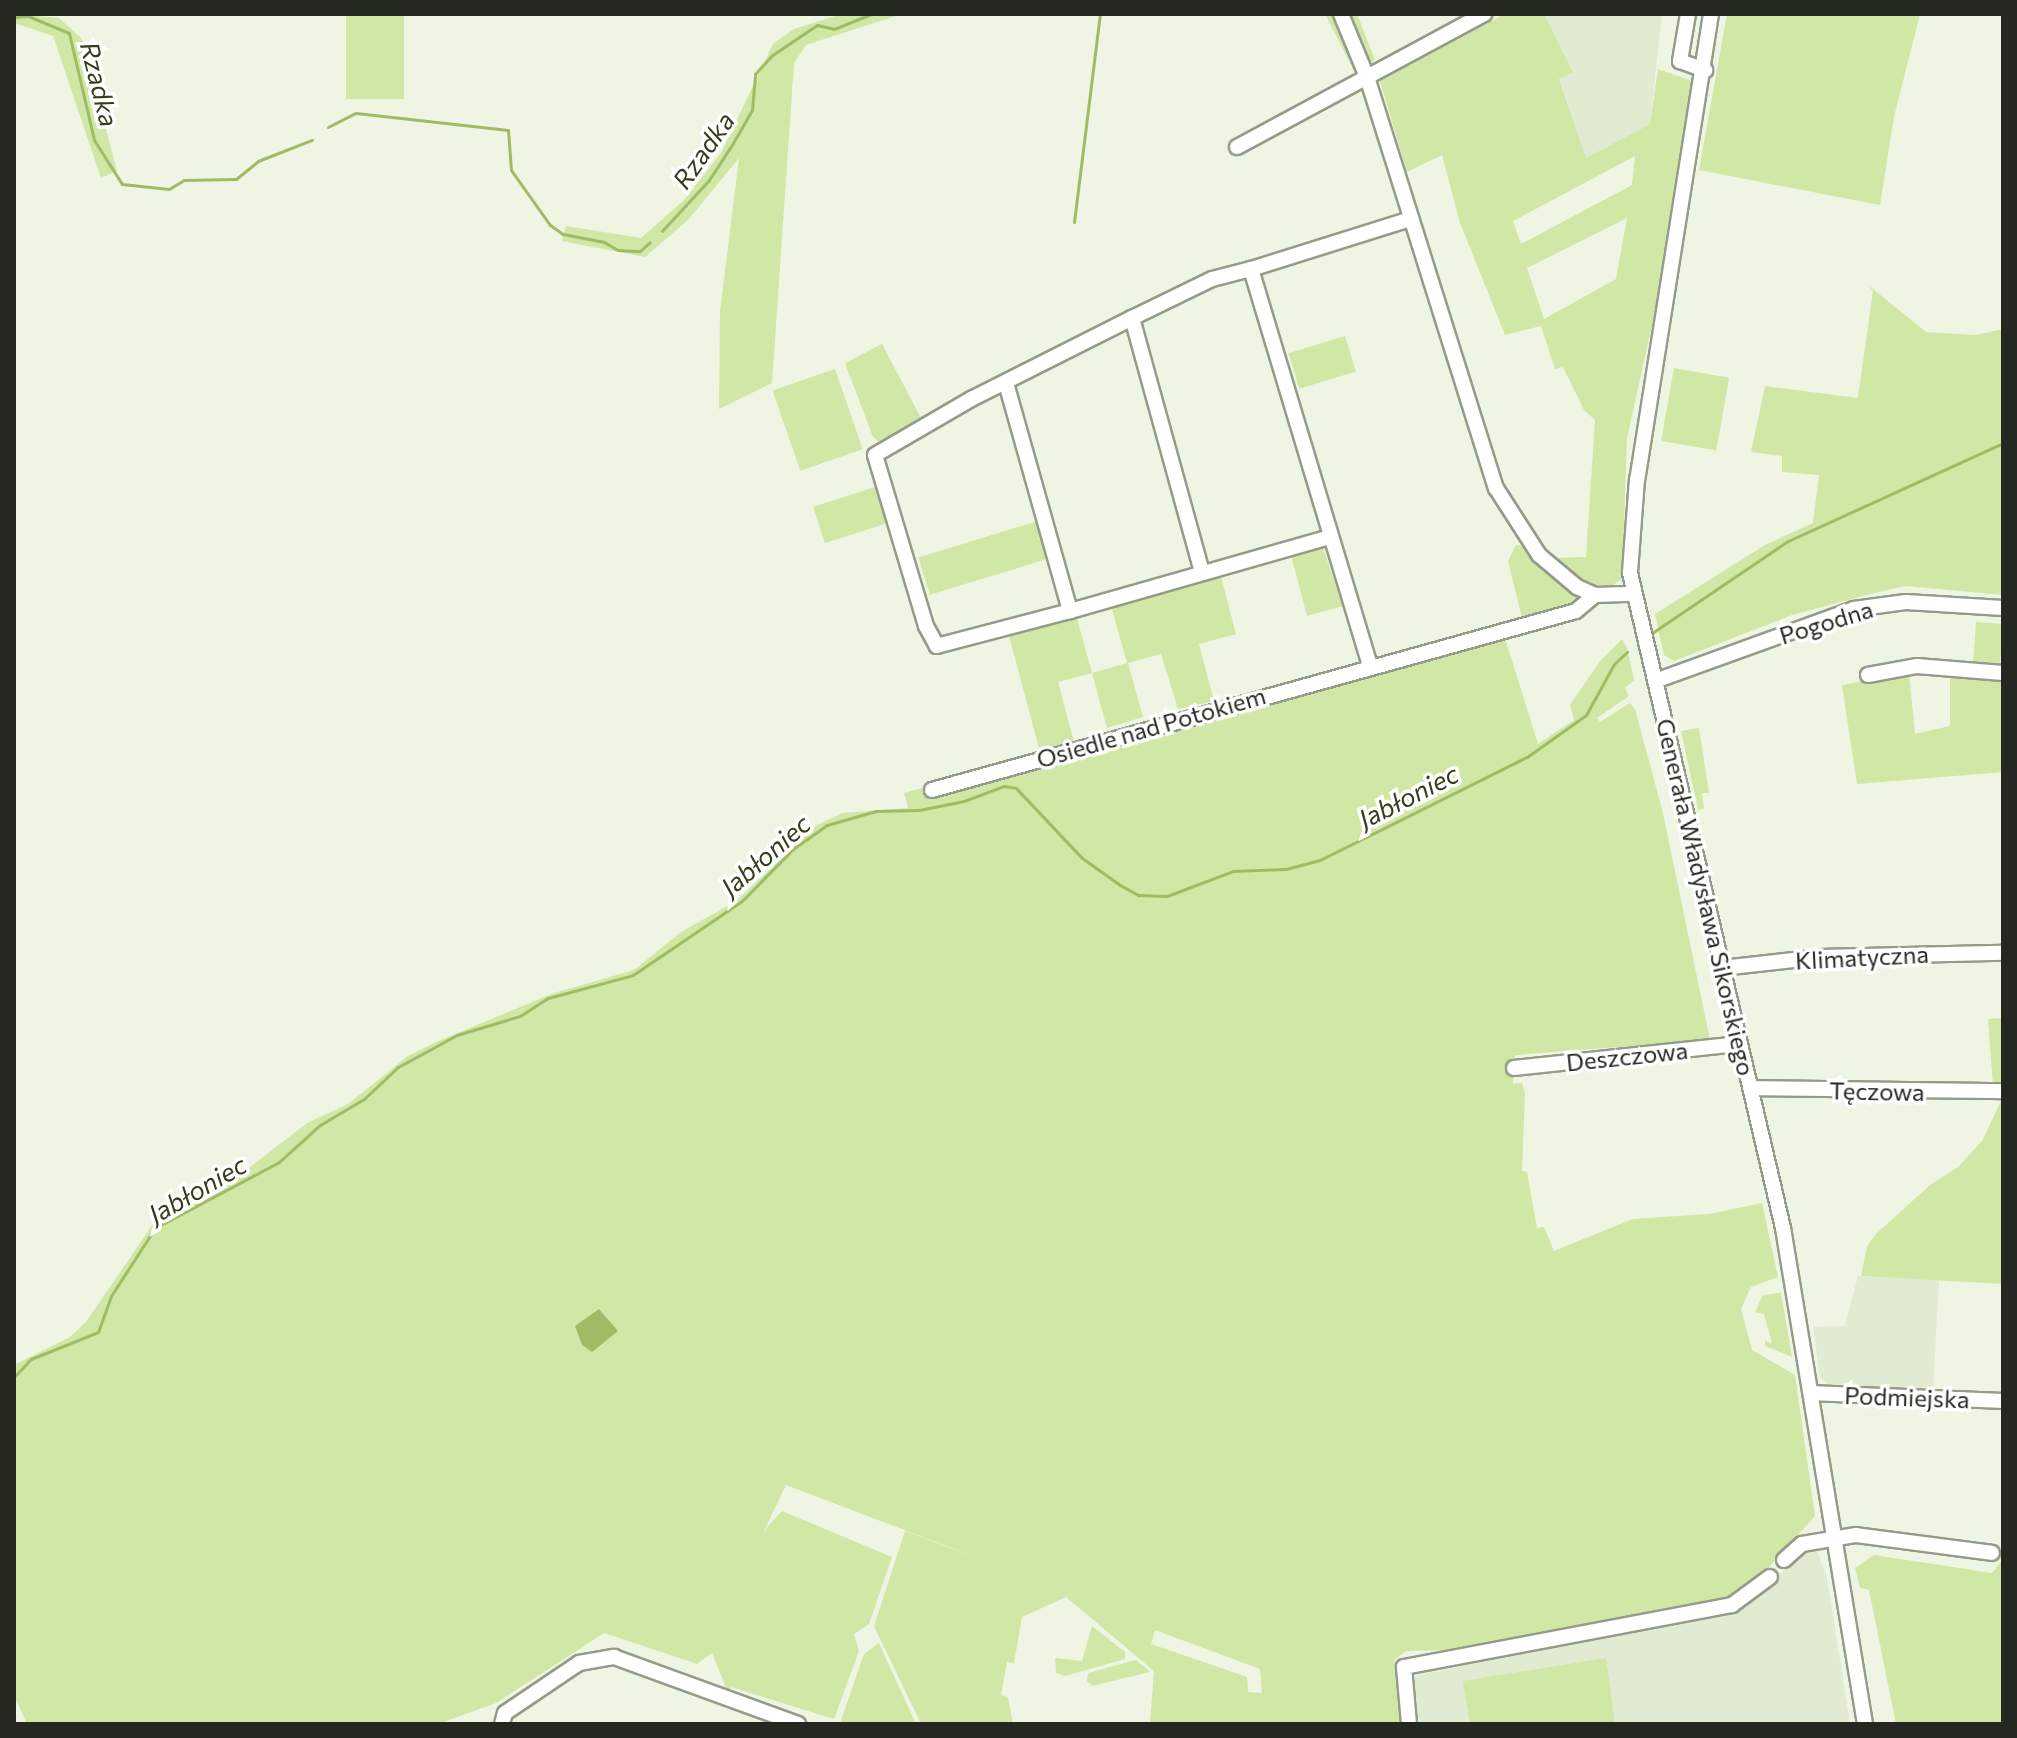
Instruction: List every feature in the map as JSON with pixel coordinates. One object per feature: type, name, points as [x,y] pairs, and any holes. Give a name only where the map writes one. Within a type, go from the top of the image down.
[{"type":"street","points":[[1341,14],[1367,77],[1496,488],[1539,555],[1577,587],[1595,595],[1633,594]]},
{"type":"street","points":[[1237,147],[1484,14]]},
{"type":"street","points":[[1688,14],[1680,61],[1705,70]]},
{"type":"street","name":"Generała Władysława Sikorskiego","points":[[1711,14],[1705,70],[1637,479],[1631,544],[1633,594],[1740,1044],[1754,1088],[1783,1228],[1865,1724]]},
{"type":"street","name":"Generała Władysława Sikorskiego","points":[[1705,70],[1718,14]]},
{"type":"street","points":[[1329,537],[1201,569],[1070,611],[937,646],[926,626],[875,455],[1006,383],[1212,279],[1411,219]]},
{"type":"street","points":[[1251,269],[1370,666]]},
{"type":"street","points":[[1132,318],[1201,569]]},
{"type":"street","points":[[1006,383],[1070,611]]},
{"type":"street","name":"Osiedle nad Potokiem","points":[[932,790],[1576,611],[1595,595]]},
{"type":"street","name":"Pogodna","points":[[1655,681],[1854,609],[1906,602],[2003,608]]},
{"type":"street","points":[[1868,675],[1917,666],[2003,673]]},
{"type":"street","name":"Klimatyczna","points":[[1722,968],[1820,957],[2003,953]]},
{"type":"street","name":"Deszczowa","points":[[1514,1068],[1740,1044]]},
{"type":"street","name":"Tęczowa","points":[[1754,1088],[2003,1091]]},
{"type":"street","name":"Podmiejska","points":[[1811,1393],[2003,1401]]},
{"type":"street","points":[[1784,1560],[1802,1544],[1869,1535],[1992,1553]]},
{"type":"street","points":[[1409,1724],[1404,1667],[1732,1605],[1770,1577]]},
{"type":"street","points":[[502,1724],[505,1713],[579,1663],[596,1657],[614,1657],[798,1724]]},
{"type":"shaded area","points":[[14,14],[59,18],[82,39],[117,171],[101,178],[53,36],[14,23]]},
{"type":"shaded area","points":[[346,14],[404,14],[404,99],[346,99]]},
{"type":"shaded area","points":[[842,14],[902,14],[806,45],[794,63],[772,383],[719,409],[720,312],[739,158],[688,220],[645,257],[562,241],[566,226],[641,238],[684,200],[721,153],[773,44],[794,29]]},
{"type":"shaded area","points":[[1325,14],[1357,14],[1375,60],[1353,69]]},
{"type":"shaded area","points":[[1505,14],[1544,14],[1573,72],[1559,79],[1586,158],[1650,124],[1658,69],[1692,81],[1657,303],[1627,438],[1622,579],[1613,585],[1590,585],[1551,558],[1586,557],[1595,420],[1584,410],[1563,367],[1555,369],[1541,326],[1505,335],[1460,223],[1442,155],[1407,172],[1380,81]],"holes":[[[1635,156],[1632,185],[1521,244],[1513,221]],[[1627,218],[1616,279],[1544,319],[1527,268]]]},
{"type":"shaded area","points":[[1544,14],[1662,14],[1650,124],[1586,158],[1559,78],[1573,71]]},
{"type":"shaded area","points":[[1727,14],[1920,14],[1894,117],[1880,205],[1699,170]]},
{"type":"shaded area","points":[[1868,285],[1926,332],[1976,335],[2003,329],[2003,595],[1906,586],[1792,615],[1674,661],[1664,655],[1655,614],[1765,545],[1813,523],[1819,475],[1782,472],[1782,456],[1751,452],[1765,386],[1858,398],[1873,291]]},
{"type":"shaded area","points":[[1345,336],[1356,371],[1299,389],[1289,353]]},
{"type":"shaded area","points":[[882,344],[922,420],[880,443],[873,437],[845,363]]},
{"type":"shaded area","points":[[1674,368],[1729,378],[1716,451],[1661,441]]},
{"type":"shaded area","points":[[835,369],[863,449],[800,471],[773,390]]},
{"type":"shaded area","points":[[875,487],[887,523],[825,543],[813,507]]},
{"type":"shaded area","points":[[1038,521],[1049,558],[930,595],[918,558]]},
{"type":"shaded area","points":[[1516,545],[1523,546],[1583,599],[1568,609],[1522,618],[1508,561]]},
{"type":"shaded area","points":[[1323,548],[1343,606],[1307,616],[1291,555]]},
{"type":"shaded area","points":[[1220,573],[1236,634],[1199,644],[1214,701],[1178,709],[1161,654],[1128,663],[1143,717],[1107,728],[1092,673],[1127,663],[1111,606]]},
{"type":"shaded area","points":[[1076,615],[1092,673],[1058,682],[1074,742],[1040,752],[1008,632]]},
{"type":"shaded area","points":[[1976,622],[2003,624],[2000,667],[1973,665]]},
{"type":"shaded area","points":[[1504,635],[1538,744],[1574,720],[1570,705],[1600,661],[1622,639],[1627,648],[1634,680],[1625,688],[1629,696],[1597,718],[1600,722],[1630,703],[1635,709],[1663,813],[1710,1040],[1515,1055],[1513,1084],[1522,1083],[1525,1093],[1522,1171],[1527,1172],[1537,1228],[1544,1227],[1554,1251],[1633,1219],[1709,1214],[1762,1203],[1778,1277],[1751,1287],[1741,1309],[1752,1350],[1795,1375],[1815,1516],[1754,1584],[1733,1599],[1458,1650],[1406,1651],[1394,1660],[1403,1722],[1384,1724],[1150,1724],[1154,1671],[1066,1597],[1022,1617],[1014,1663],[1007,1662],[1001,1695],[1008,1697],[1013,1724],[921,1724],[874,1626],[905,1531],[999,1566],[786,1485],[764,1531],[782,1511],[892,1557],[869,1624],[854,1634],[859,1651],[834,1719],[731,1687],[728,1693],[712,1653],[697,1664],[604,1633],[496,1703],[438,1724],[27,1724],[14,1695],[14,1365],[70,1337],[86,1322],[166,1205],[249,1168],[307,1123],[348,1104],[408,1056],[554,993],[634,970],[681,932],[736,901],[817,825],[842,813],[908,808],[904,793]],"holes":[[[1155,1630],[1260,1669],[1262,1693],[1248,1692],[1247,1677],[1151,1644]]]},
{"type":"shaded area","points":[[1909,673],[1915,734],[1950,726],[1950,674],[2003,678],[2003,772],[1857,784],[1842,685]]},
{"type":"shaded area","points":[[1699,728],[1709,793],[1702,793],[1704,809],[1698,810],[1681,731]]},
{"type":"shaded area","points":[[2003,1018],[2003,1085],[1993,1085],[1988,1019]]},
{"type":"shaded area","points":[[2003,1097],[2003,1284],[1861,1276],[1867,1246],[1876,1234],[1930,1185],[1958,1167],[1982,1141]]},
{"type":"shaded area","points":[[1858,1276],[1939,1280],[1933,1391],[1832,1388],[1820,1377],[1813,1327],[1845,1326]]},
{"type":"shaded area","points":[[1781,1293],[1792,1357],[1765,1346],[1765,1341],[1772,1343],[1764,1314],[1755,1312],[1763,1295]]},
{"type":"shaded area","points":[[599,1309],[618,1331],[592,1352],[582,1345],[575,1326]]},
{"type":"shaded area","points":[[1816,1548],[1827,1578],[1850,1724],[1416,1724],[1411,1677],[1734,1609],[1767,1588],[1802,1550]]},
{"type":"shaded area","points":[[1874,1555],[1992,1573],[2003,1559],[2003,1724],[1896,1724],[1869,1590],[1860,1588],[1855,1568]]},
{"type":"shaded area","points":[[1092,1626],[1125,1652],[1125,1659],[1065,1676],[1056,1673],[1055,1658],[1082,1661]]},
{"type":"shaded area","points":[[879,1643],[916,1724],[840,1723],[864,1654]]},
{"type":"shaded area","points":[[1606,1658],[1615,1724],[1470,1724],[1463,1681]]},
{"type":"shaded area","points":[[1136,1660],[1150,1672],[1092,1686],[1087,1681],[1088,1673]]},
{"type":"waterway","name":"Rzadka","points":[[662,231],[709,180],[733,143],[752,110],[755,74],[771,56],[817,25],[834,29],[871,14]]},
{"type":"waterway","points":[[1074,222],[1100,14]]},
{"type":"waterway","name":"Rzadka","points":[[14,17],[28,16],[69,33],[94,140],[122,184],[169,189],[184,180],[236,179],[258,161],[312,140]]},
{"type":"waterway","name":"Rzadka","points":[[328,127],[356,113],[508,130],[511,170],[550,225],[563,234],[604,242],[618,250],[640,251],[650,242]]},
{"type":"waterway","name":"Jabłoniec","points":[[1652,633],[1788,541],[2003,443]]},
{"type":"waterway","name":"Jabłoniec","points":[[14,1377],[31,1359],[98,1332],[111,1296],[155,1228],[279,1162],[320,1125],[364,1099],[398,1067],[457,1035],[520,1016],[548,998],[633,975],[742,901],[793,849],[827,825],[876,811],[919,810],[964,801],[1004,786],[1016,788],[1082,858],[1138,895],[1167,896],[1233,871],[1286,869],[1320,860],[1527,757],[1586,715],[1614,664],[1627,652]]}]
